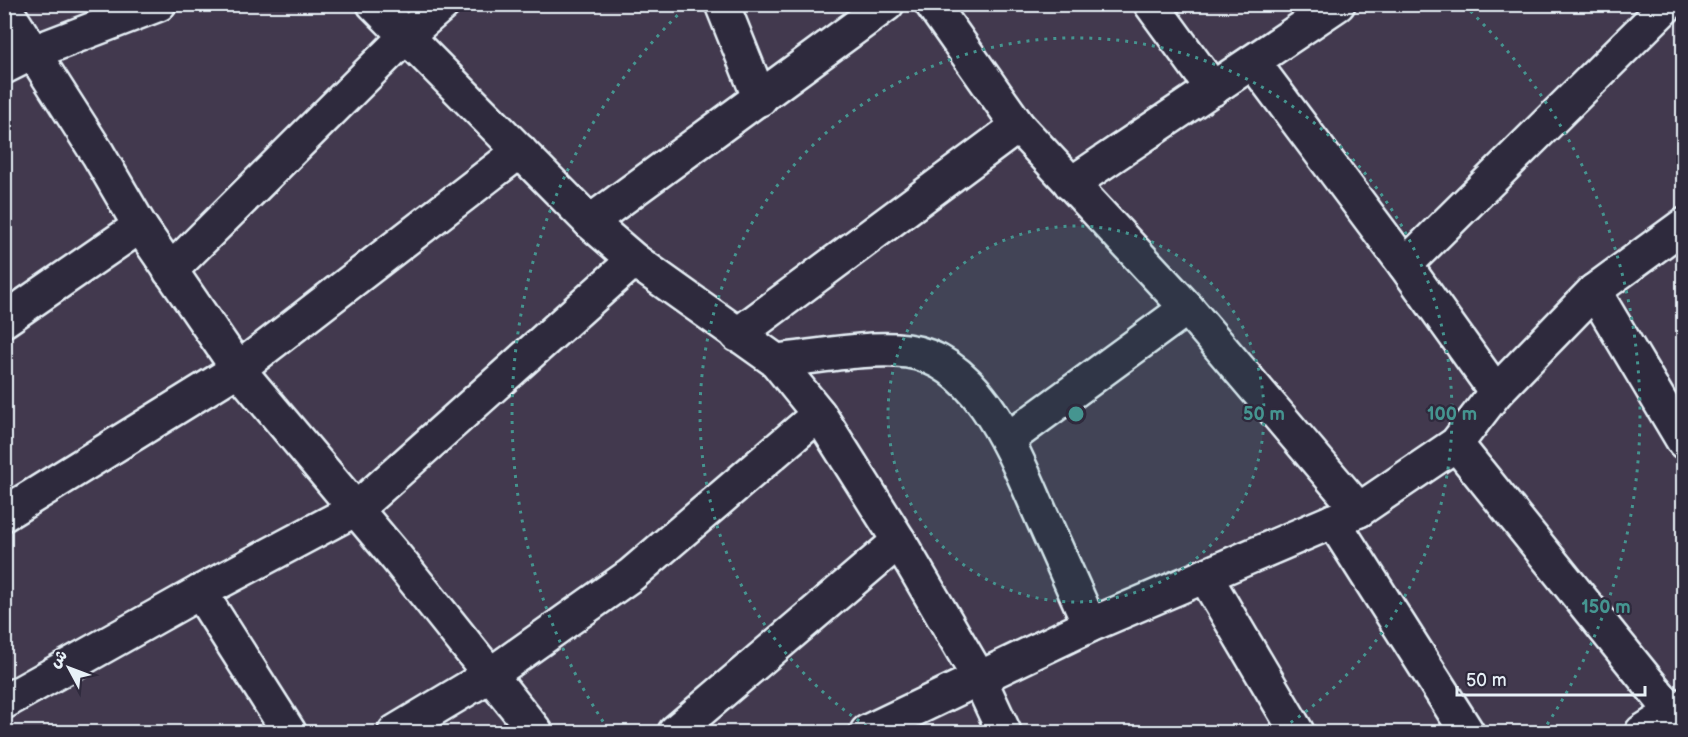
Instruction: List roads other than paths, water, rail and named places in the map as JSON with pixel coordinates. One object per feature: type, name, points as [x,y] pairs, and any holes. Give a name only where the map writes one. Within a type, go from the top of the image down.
[{"type":"street","points":[[4,67],[34,52],[159,4]]},
{"type":"street","points":[[374,4],[590,222],[634,260],[776,361],[819,414],[899,541],[979,678],[1004,732]]},
{"type":"street","points":[[170,271],[406,36],[443,4]]},
{"type":"street","points":[[722,4],[760,99]]},
{"type":"street","points":[[590,222],[887,4]]},
{"type":"street","points":[[932,4],[1018,126],[1187,308],[1346,515],[1467,732]]},
{"type":"street","points":[[1150,4],[1213,89]]},
{"type":"street","points":[[1071,184],[1338,4]]},
{"type":"street","points":[[1405,266],[1668,4]]},
{"type":"street","points":[[4,7],[98,154],[140,226],[238,369],[356,508],[536,732]]},
{"type":"street","points":[[1253,62],[1496,392]]},
{"type":"street","points":[[737,335],[1018,126]]},
{"type":"street","points":[[4,514],[238,369],[520,151]]},
{"type":"street","points":[[867,732],[1090,625],[1346,515],[1456,444],[1496,392],[1594,291],[1683,225]]},
{"type":"street","points":[[4,320],[140,226]]},
{"type":"street","points":[[4,702],[356,508],[634,260]]},
{"type":"street","points":[[1594,291],[1683,442]]},
{"type":"street","points":[[1007,440],[1187,308]]},
{"type":"street","points":[[776,361],[870,351],[908,351],[938,361],[962,378],[986,405],[1007,440],[1090,625]]},
{"type":"street","points":[[395,732],[490,675],[631,575],[819,414]]},
{"type":"street","points":[[1456,444],[1678,709],[1642,732]]},
{"type":"street","points":[[675,732],[899,541]]},
{"type":"street","points":[[1205,576],[1297,732]]},
{"type":"street","points":[[200,592],[289,732]]}]
